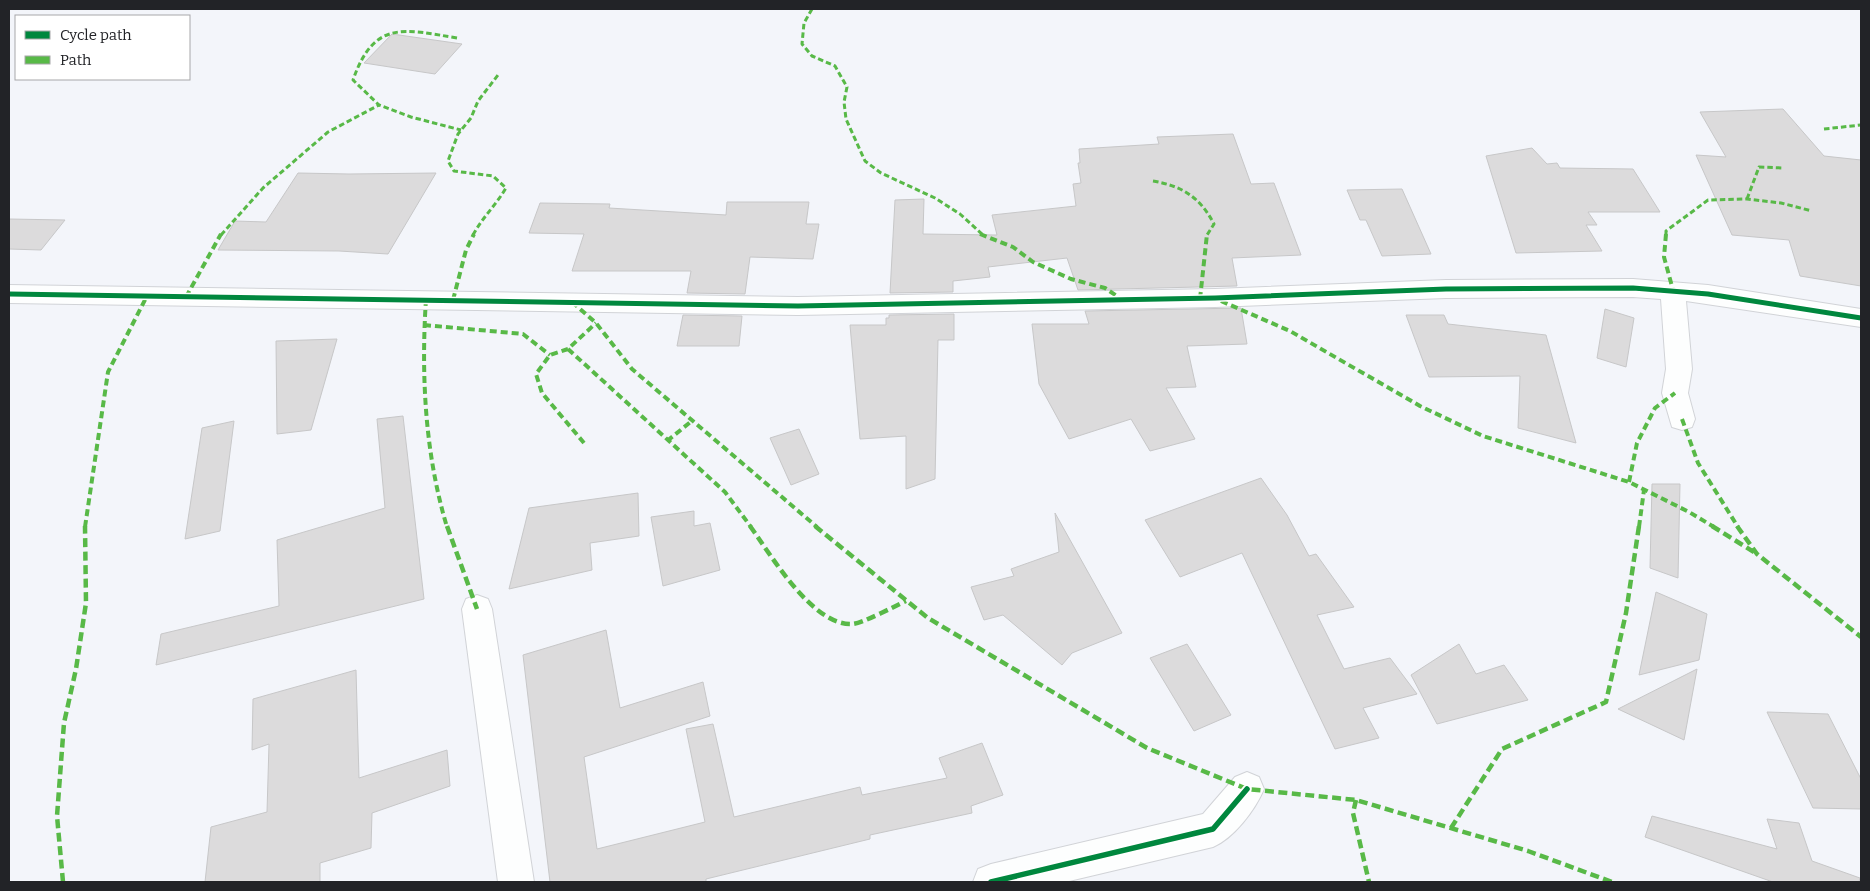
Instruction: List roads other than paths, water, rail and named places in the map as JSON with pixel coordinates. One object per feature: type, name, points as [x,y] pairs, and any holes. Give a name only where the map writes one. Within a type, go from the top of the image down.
[{"type":"street","points":[[9,294],[798,306],[1207,299],[1446,289],[1634,288],[1673,290],[1861,318]]},
{"type":"street","points":[[1673,290],[1679,369],[1675,393],[1682,419]]},
{"type":"street","points":[[477,609],[516,882]]},
{"type":"street","points":[[991,882],[1213,829],[1247,789]]}]
